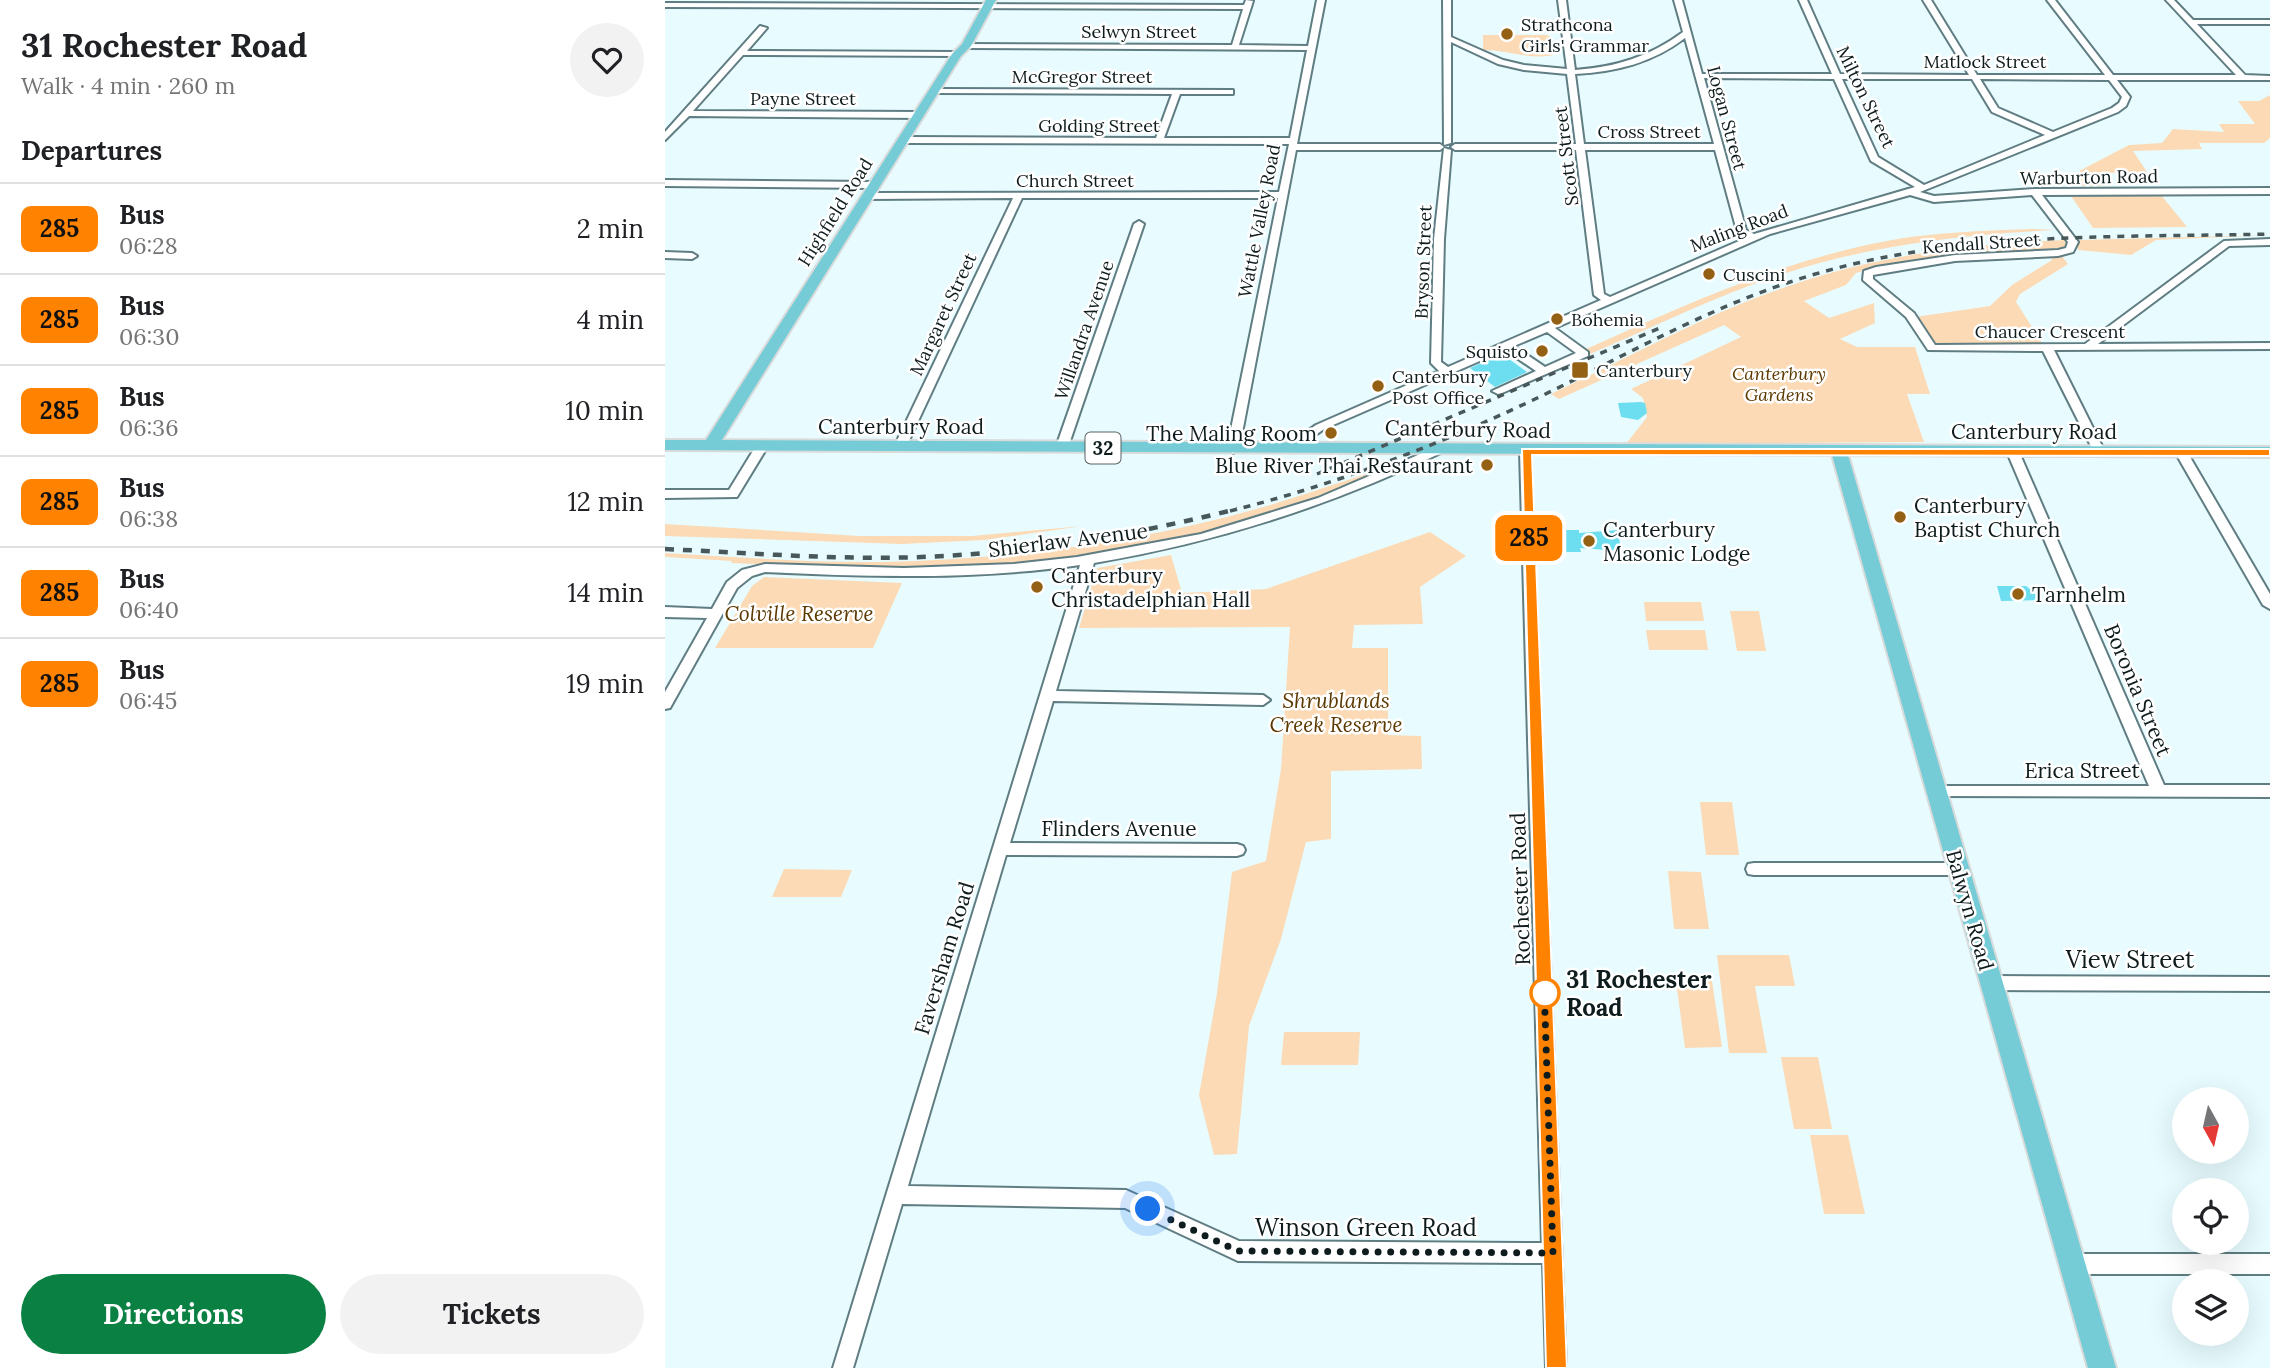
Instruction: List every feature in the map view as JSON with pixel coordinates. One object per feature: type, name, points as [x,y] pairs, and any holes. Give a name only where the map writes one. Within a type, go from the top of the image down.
[{"type":"main road","name":"Highfield Road","points":[[711,445],[957,54],[966,46],[989,3]]},
{"type":"main road","name":"Canterbury Road","points":[[665,445],[1526,451],[2270,452]]},
{"type":"main road","name":"Balwyn Road","points":[[1839,452],[2102,1368]]},
{"type":"street","points":[[665,5],[670,0]]},
{"type":"street","name":"Wattle Valley Road","points":[[1233,449],[1321,0]]},
{"type":"street","name":"Bryson Street","points":[[1447,0],[1447,147],[1439,239],[1436,363],[1447,371]]},
{"type":"street","name":"Scott Street","points":[[1562,0],[1599,295],[1610,301]]},
{"type":"street","name":"Logan Street","points":[[1678,0],[1742,231],[1753,238]]},
{"type":"street","name":"Milton Street","points":[[1803,0],[1874,159],[1923,188]]},
{"type":"street","points":[[1927,0],[1995,110],[2052,135]]},
{"type":"street","name":"Maling Road","points":[[1305,449],[1309,434],[1320,427],[1753,238],[1923,188],[2123,104],[2126,97],[2051,0]]},
{"type":"street","points":[[2170,0],[2242,78]]},
{"type":"street","points":[[665,5],[1249,4],[1235,47]]},
{"type":"street","points":[[2191,22],[2270,22]]},
{"type":"street","points":[[665,137],[763,28]]},
{"type":"street","points":[[1446,38],[1499,62],[1571,71],[1622,67],[1652,57],[1672,46],[1687,33]]},
{"type":"street","name":"Selwyn Street","points":[[966,46],[1311,48]]},
{"type":"street","points":[[1672,46],[1691,47]]},
{"type":"street","points":[[740,53],[957,54]]},
{"type":"street","name":"Matlock Street","points":[[1700,76],[2270,78]]},
{"type":"street","name":"McGregor Street","points":[[935,91],[1230,92]]},
{"type":"street","points":[[1159,141],[1177,92]]},
{"type":"street","name":"Payne Street","points":[[665,119],[684,116],[920,115]]},
{"type":"street","name":"Golding Street","points":[[904,139],[1293,144]]},
{"type":"street","name":"Cross Street","points":[[1293,144],[1717,147]]},
{"type":"street","name":"Church Street","points":[[665,183],[1019,196],[1282,195]]},
{"type":"street","name":"Warburton Road","points":[[1911,192],[1920,198],[1934,199],[2035,192],[2270,191]]},
{"type":"street","name":"Kendall Street","points":[[1868,274],[1955,258],[2058,253],[2070,250],[2073,242],[2035,192]]},
{"type":"street","name":"Margaret Street","points":[[900,447],[1019,196]]},
{"type":"street","name":"Willandra Avenue","points":[[1062,447],[1139,224]]},
{"type":"street","points":[[2086,348],[2227,243],[2270,242]]},
{"type":"street","points":[[665,256],[692,256]]},
{"type":"street","name":"Chaucer Crescent","points":[[1868,274],[1868,280],[1909,315],[1932,348],[2270,346]]},
{"type":"street","points":[[1497,391],[1584,354],[1548,328]]},
{"type":"street","points":[[1506,346],[1544,371]]},
{"type":"street","points":[[2047,348],[2099,452]]},
{"type":"street","points":[[665,494],[733,494],[762,446]]},
{"type":"street","points":[[1392,450],[1405,458],[1401,470]]},
{"type":"street","name":"Shierlaw Avenue","points":[[716,614],[732,585],[747,573],[765,568],[951,572],[1088,561],[1236,530],[1314,506],[1401,470],[1439,450]]},
{"type":"street","name":"Rochester Road","points":[[1526,451],[1556,1368]]},
{"type":"street","name":"Boronia Street","points":[[2013,452],[2158,791]]},
{"type":"street","points":[[2181,452],[2270,605]]},
{"type":"street","name":"Faversham Road","points":[[843,1368],[1088,561]]},
{"type":"street","points":[[665,612],[716,614],[665,705]]},
{"type":"street","points":[[1047,696],[1263,700]]},
{"type":"street","name":"Erica Street","points":[[1936,792],[2270,790]]},
{"type":"street","name":"Flinders Avenue","points":[[1001,849],[1237,850]]},
{"type":"street","points":[[1754,869],[1958,869]]},
{"type":"street","name":"View Street","points":[[1990,983],[2270,984]]},
{"type":"street","name":"Winson Green Road","points":[[895,1195],[1126,1199],[1238,1251],[1553,1253]]},
{"type":"street","points":[[2072,1264],[2270,1264]]},
{"type":"green space","points":[[1483,35],[1550,36],[1553,55],[1536,56],[1483,50]]},
{"type":"green space","points":[[2270,95],[2270,138],[2264,143],[2199,143],[2202,149],[2133,151],[2147,172],[2101,173],[2109,186],[2082,186],[2074,182],[2087,176],[2079,171],[2129,145],[2162,143],[2173,129],[2224,132],[2219,124],[2255,124],[2238,101],[2259,101]]},
{"type":"green space","points":[[2161,195],[2187,227],[2093,228],[2071,196]]},
{"type":"green space","points":[[2033,229],[2057,230],[1953,238],[1850,255],[1783,274],[1734,292],[1590,354],[1584,350],[1703,298],[1826,255],[1910,237]]},
{"type":"green space","points":[[2270,235],[2156,240],[2131,255],[2078,250],[2078,240]]},
{"type":"green space","name":"Canterbury Gardens","points":[[2066,240],[2065,248],[1979,252],[1870,269],[1856,273],[1846,285],[1804,301],[1829,318],[1874,303],[1875,323],[1840,339],[1857,347],[1915,347],[1930,394],[1907,394],[1924,442],[1626,444],[1647,417],[1643,398],[1631,389],[1741,337],[1724,325],[1559,399],[1551,394],[1724,311],[1818,277],[1923,253]]},
{"type":"green space","points":[[2062,256],[2068,264],[2020,294],[2016,302],[2044,346],[1936,345],[1932,344],[1915,317],[1990,306],[2012,285],[2052,260],[2051,257]]},
{"type":"green space","points":[[1390,463],[1399,463],[1369,480],[1312,501],[1185,538],[1113,554],[1018,564],[922,568],[731,563],[732,561],[665,557],[665,553],[801,561],[882,562],[1053,550],[1109,542],[1220,519],[1353,478]]},
{"type":"green space","points":[[665,524],[859,536],[972,536],[1083,526],[984,540],[902,544],[665,536]]},
{"type":"green space","name":"Shrublands Creek Reserve","points":[[1430,532],[1466,556],[1420,587],[1423,624],[1354,625],[1352,648],[1388,648],[1388,735],[1421,736],[1422,769],[1331,771],[1331,839],[1306,842],[1281,939],[1249,1026],[1237,1154],[1214,1155],[1199,1095],[1217,993],[1232,872],[1266,861],[1281,769],[1290,627],[1079,628],[1097,568],[1171,555],[1182,593],[1266,589]]},
{"type":"green space","name":"Colville Reserve","points":[[764,577],[902,583],[873,648],[715,648],[752,586]]},
{"type":"green space","points":[[1644,602],[1701,602],[1704,621],[1646,621]]},
{"type":"green space","points":[[1730,611],[1759,611],[1766,651],[1737,651]]},
{"type":"green space","points":[[1646,630],[1705,630],[1708,650],[1649,650]]},
{"type":"green space","points":[[1700,802],[1732,802],[1739,855],[1706,855]]},
{"type":"green space","points":[[784,869],[852,870],[841,897],[772,897]]},
{"type":"green space","points":[[1668,871],[1701,872],[1709,929],[1674,929]]},
{"type":"green space","points":[[1717,955],[1789,955],[1795,986],[1755,986],[1767,1053],[1729,1053]]},
{"type":"green space","points":[[1712,981],[1722,1047],[1685,1048],[1676,982]]},
{"type":"green space","points":[[1284,1032],[1360,1032],[1358,1065],[1281,1065]]},
{"type":"green space","points":[[1781,1057],[1818,1057],[1832,1129],[1794,1129]]},
{"type":"green space","points":[[1810,1135],[1848,1135],[1865,1214],[1824,1214]]},
{"type":"building","points":[[1502,354],[1527,372],[1495,387],[1470,368]]},
{"type":"building","points":[[1618,403],[1645,403],[1647,413],[1638,420],[1621,417]]},
{"type":"building","name":"Canterbury Masonic Lodge","points":[[1558,530],[1579,530],[1579,533],[1618,530],[1621,551],[1580,548],[1581,552],[1559,552]]},
{"type":"building","name":"Tarnhelm","points":[[1997,586],[2026,586],[2044,600],[2001,601]]},
{"type":"railway","points":[[1230,511],[1346,477],[1422,448],[1533,400],[1722,308],[1787,283],[1846,266],[1965,245],[2026,240],[2270,234]]},
{"type":"railway","points":[[1317,474],[1662,327]]},
{"type":"railway","points":[[665,549],[857,558],[961,555],[1080,541],[1237,509]]},
{"type":"bus line","name":"285","points":[[1556,1368],[1526,451],[2270,452]]},
{"type":"place","name":"Strathcona Girls' Grammar","points":[[1507,34]]},
{"type":"place","name":"Cuscini","points":[[1709,274]]},
{"type":"place","name":"Bohemia","points":[[1557,319]]},
{"type":"place","name":"Squisto","points":[[1542,351]]},
{"type":"place","name":"Canterbury","points":[[1580,370]]},
{"type":"place","name":"Canterbury Post Office","points":[[1378,386]]},
{"type":"place","name":"The Maling Room","points":[[1331,433]]},
{"type":"place","name":"Blue River Thai Restaurant","points":[[1487,465]]},
{"type":"place","name":"Canterbury Baptist Church","points":[[1900,517]]},
{"type":"place","name":"Canterbury Masonic Lodge","points":[[1589,541]]},
{"type":"place","name":"Canterbury Christadelphian Hall","points":[[1037,587]]},
{"type":"place","name":"Tarnhelm","points":[[2018,594]]},
{"type":"place","name":"31 Rochester Road","points":[[1545,993]]},
{"type":"route","points":[[1148,1209],[1238,1251],[1553,1253],[1544,984],[1545,993]]}]
